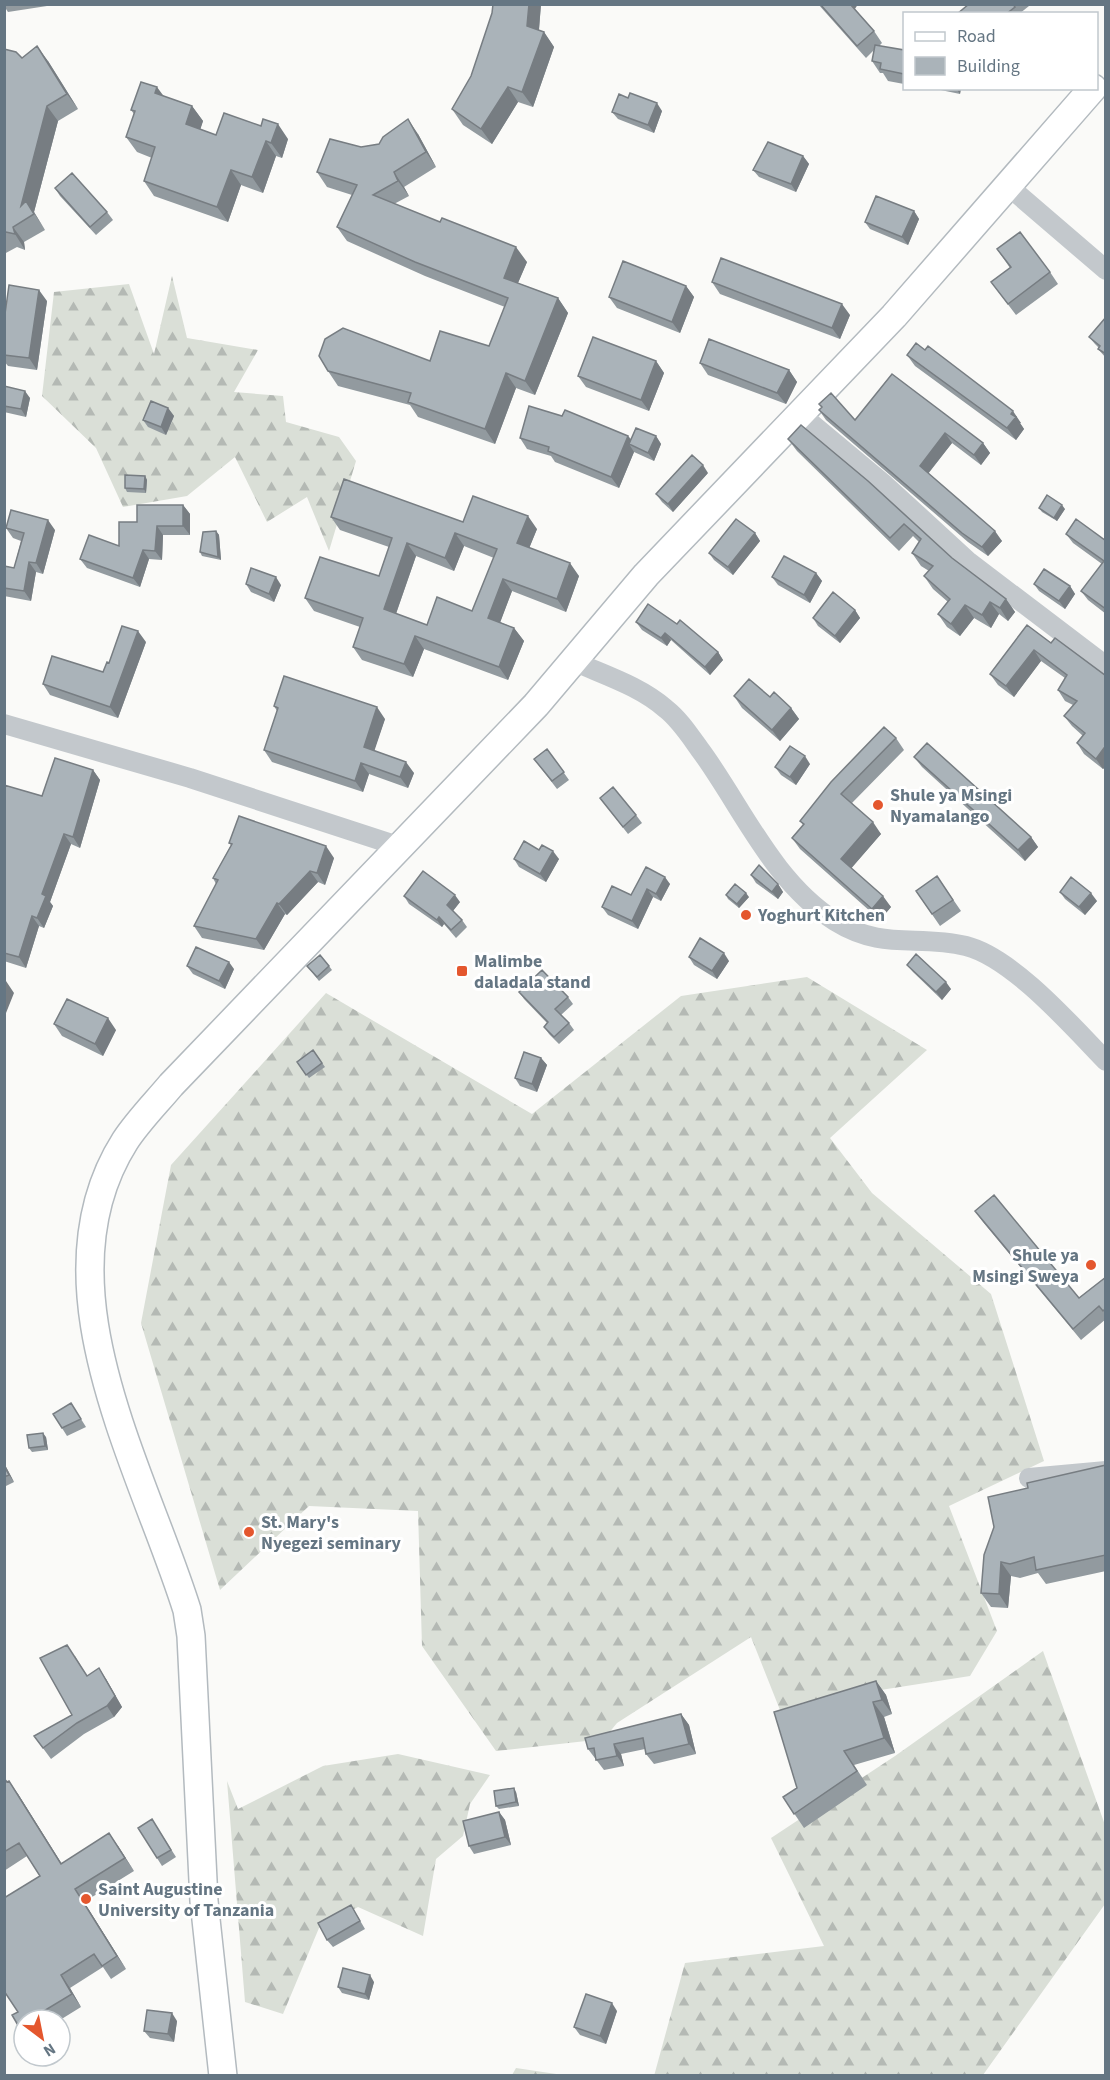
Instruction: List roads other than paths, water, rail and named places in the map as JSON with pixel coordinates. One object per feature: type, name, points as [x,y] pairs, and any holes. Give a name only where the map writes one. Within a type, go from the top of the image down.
[{"type":"main road","points":[[223,2076],[204,1901],[191,1636],[187,1610],[111,1401],[93,1324],[90,1258],[100,1203],[111,1170],[126,1141],[171,1085],[279,970],[401,847],[573,662],[646,575],[894,316],[1091,90]]},
{"type":"street","points":[[1007,185],[1106,270]]},
{"type":"street","points":[[801,415],[885,485],[969,562],[1106,666]]},
{"type":"street","points":[[573,662],[624,683],[666,709],[710,763],[768,852],[800,894],[834,921],[870,938],[901,942],[942,941],[969,947],[995,960],[1058,1011],[1106,1060]]},
{"type":"street","points":[[4,724],[190,778],[401,847]]},
{"type":"street","points":[[1029,1479],[1106,1471]]},
{"type":"place","name":"Shule ya Msingi Nyamalango","points":[[878,805]]},
{"type":"place","name":"Yoghurt Kitchen","points":[[746,915]]},
{"type":"place","name":"Malimbe daladala stand","points":[[462,971]]},
{"type":"place","name":"Shule ya Msingi Sweya","points":[[1091,1265]]},
{"type":"place","name":"St. Mary's Nyegezi seminary","points":[[249,1532]]},
{"type":"place","name":"Saint Augustine University of Tanzania","points":[[86,1899]]}]
